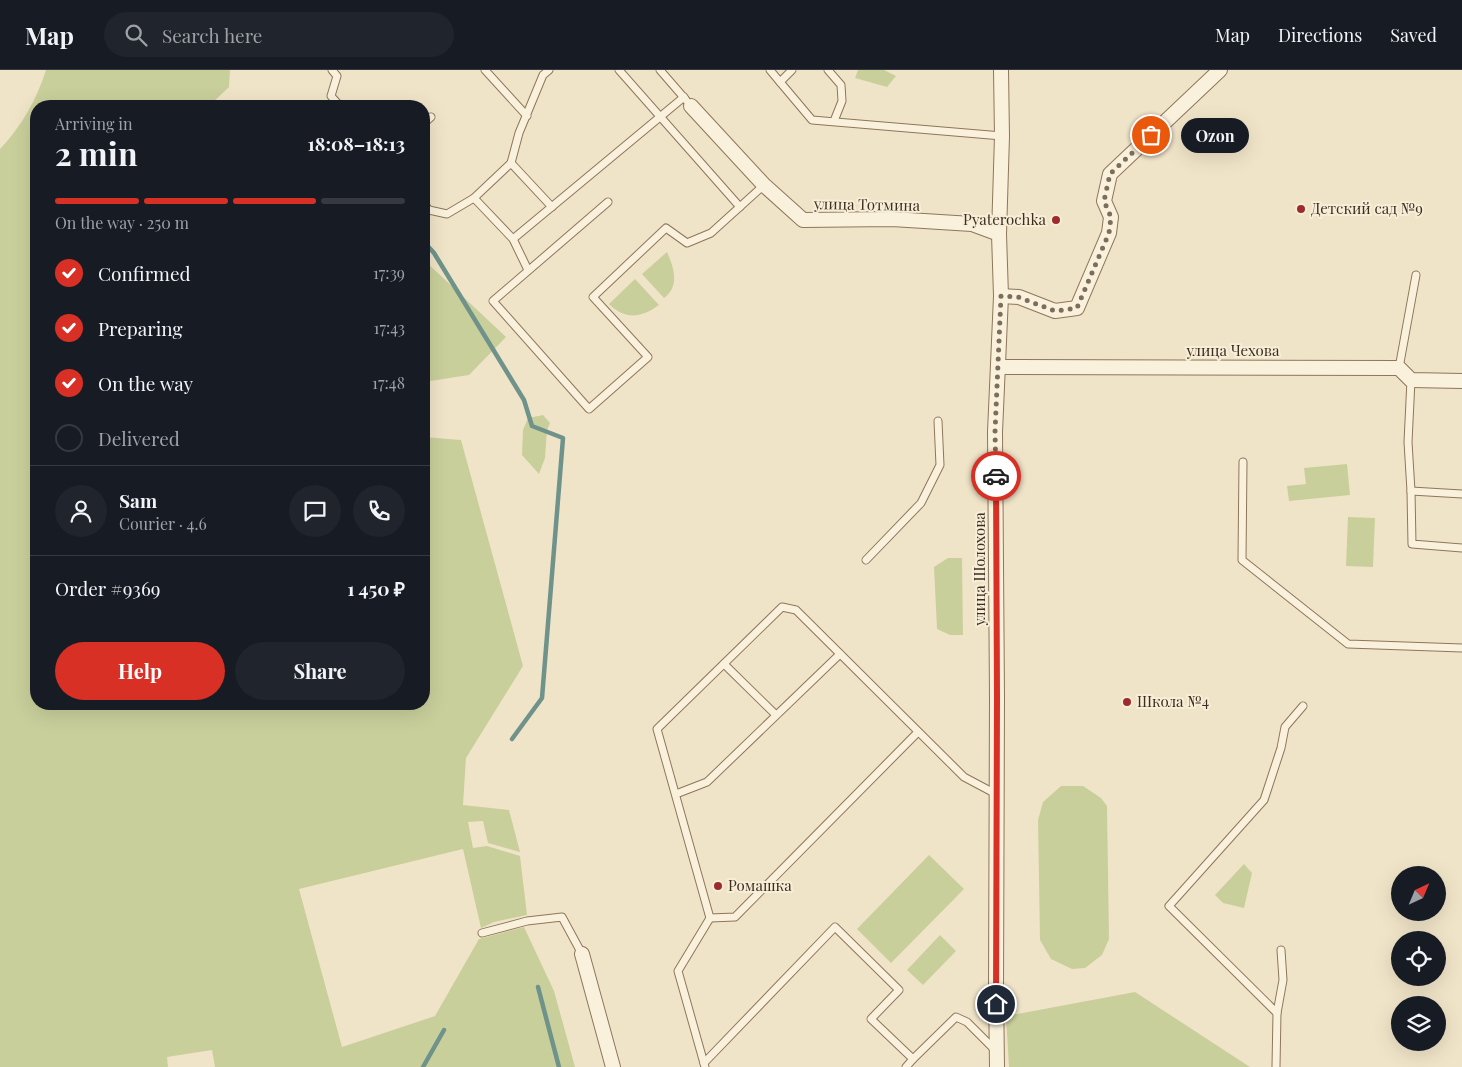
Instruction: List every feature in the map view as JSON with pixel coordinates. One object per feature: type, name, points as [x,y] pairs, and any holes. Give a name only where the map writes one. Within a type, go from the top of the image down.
[{"type":"street","name":"улица Шолохова","points":[[997,1067],[995,432],[1001,296],[999,234],[1002,136],[1000,70]]},
{"type":"street","points":[[1001,296],[1018,297],[1055,311],[1077,308],[1109,233],[1111,217],[1104,201],[1110,174],[1220,70]]},
{"type":"street","name":"улица Тотмина","points":[[688,101],[764,184],[804,220],[892,219],[972,224],[999,234]]},
{"type":"street","name":"улица Чехова","points":[[998,367],[1398,368]]},
{"type":"street","points":[[1398,368],[1411,380],[1462,381]]},
{"type":"street","points":[[582,954],[613,1067]]},
{"type":"lane","points":[[335,100],[331,96],[334,73],[344,70]]},
{"type":"lane","points":[[485,70],[526,116]]},
{"type":"lane","points":[[430,210],[447,214],[474,198],[511,163],[526,116],[543,76],[549,70]]},
{"type":"lane","points":[[619,70],[740,207]]},
{"type":"lane","points":[[513,240],[660,117],[688,101],[660,70]]},
{"type":"lane","points":[[770,70],[812,120],[1002,136]]},
{"type":"lane","points":[[780,82],[792,70]]},
{"type":"lane","points":[[828,70],[842,85],[842,101],[834,121]]},
{"type":"lane","points":[[511,163],[552,207]]},
{"type":"lane","points":[[608,202],[493,301],[589,409],[648,357],[593,297],[666,228],[687,243],[711,233],[764,184]]},
{"type":"lane","points":[[474,198],[513,240],[528,270]]},
{"type":"lane","points":[[1398,368],[1416,274]]},
{"type":"lane","points":[[1411,380],[1408,442],[1412,544],[1462,548]]},
{"type":"lane","points":[[866,560],[921,503],[940,465],[938,422]]},
{"type":"lane","points":[[1243,462],[1242,560],[1348,644],[1462,648]]},
{"type":"lane","points":[[1411,490],[1462,494]]},
{"type":"lane","points":[[704,1065],[678,971],[710,918],[657,729],[782,607],[796,610],[964,778],[996,794]]},
{"type":"lane","points":[[676,794],[707,782],[840,654]]},
{"type":"lane","points":[[724,664],[776,715]]},
{"type":"lane","points":[[1277,1013],[1169,906],[1264,800],[1281,748],[1285,727],[1303,706]]},
{"type":"lane","points":[[710,918],[735,917],[918,732]]},
{"type":"lane","points":[[482,933],[527,921],[562,917],[582,954]]},
{"type":"lane","points":[[704,1065],[835,928],[899,990],[871,1019],[913,1059]]},
{"type":"lane","points":[[1276,1067],[1277,1013],[1283,980],[1281,950]]},
{"type":"lane","points":[[906,1067],[956,1017],[966,1022],[996,1051]]},
{"type":"green space","points":[[46,70],[230,70],[229,87],[215,100],[34,100]]},
{"type":"green space","points":[[858,70],[884,70],[896,76],[887,87],[855,78]]},
{"type":"green space","points":[[30,108],[30,710],[430,710],[430,437],[461,440],[523,666],[466,758],[463,805],[509,810],[520,852],[488,843],[483,821],[468,822],[473,848],[487,846],[520,856],[527,915],[494,922],[481,928],[463,849],[299,889],[342,1047],[435,1016],[479,939],[524,927],[554,991],[575,1067],[215,1067],[212,1050],[167,1057],[168,1067],[0,1067],[0,149]]},
{"type":"green space","points":[[667,252],[672,264],[674,282],[669,293],[664,298],[642,274]]},
{"type":"green space","points":[[430,266],[506,337],[469,375],[430,381]]},
{"type":"green space","points":[[635,279],[659,305],[646,313],[627,315],[609,304]]},
{"type":"green space","points":[[543,415],[550,423],[547,430],[545,458],[539,474],[522,455],[523,430],[528,418]]},
{"type":"green space","points":[[1347,464],[1350,495],[1289,501],[1287,486],[1306,484],[1304,468]]},
{"type":"green space","points":[[1348,517],[1375,518],[1373,567],[1346,566]]},
{"type":"green space","points":[[948,558],[962,558],[963,635],[950,635],[937,629],[934,567]]},
{"type":"green space","points":[[1061,786],[1083,786],[1101,798],[1107,806],[1109,939],[1102,955],[1085,968],[1072,969],[1051,959],[1040,940],[1038,820],[1043,802]]},
{"type":"green space","points":[[929,855],[964,889],[891,963],[857,929]]},
{"type":"green space","points":[[1244,864],[1252,873],[1244,908],[1223,903],[1215,895]]},
{"type":"green space","points":[[940,935],[956,951],[923,985],[907,970]]},
{"type":"green space","points":[[1135,992],[1250,1067],[1009,1067],[1006,1016]]},
{"type":"waterway","points":[[430,249],[524,400],[532,426],[563,438],[542,698],[512,739]]},
{"type":"waterway","points":[[538,987],[559,1067]]},
{"type":"waterway","points":[[423,1067],[444,1030]]},
{"type":"way so far","points":[[996,476],[995,432],[1001,296],[1018,297],[1055,311],[1077,308],[1109,233],[1111,217],[1104,201],[1110,174],[1151,135]]},
{"type":"place","name":"Ozon","points":[[1151,135]]},
{"type":"place","name":"Детский сад №9","points":[[1301,209]]},
{"type":"place","name":"Pyaterochka","points":[[1056,220]]},
{"type":"place","name":"Школа №4","points":[[1127,702]]},
{"type":"place","name":"Ромашка","points":[[718,886]]},
{"type":"route","points":[[996,476],[996,1004]]}]
